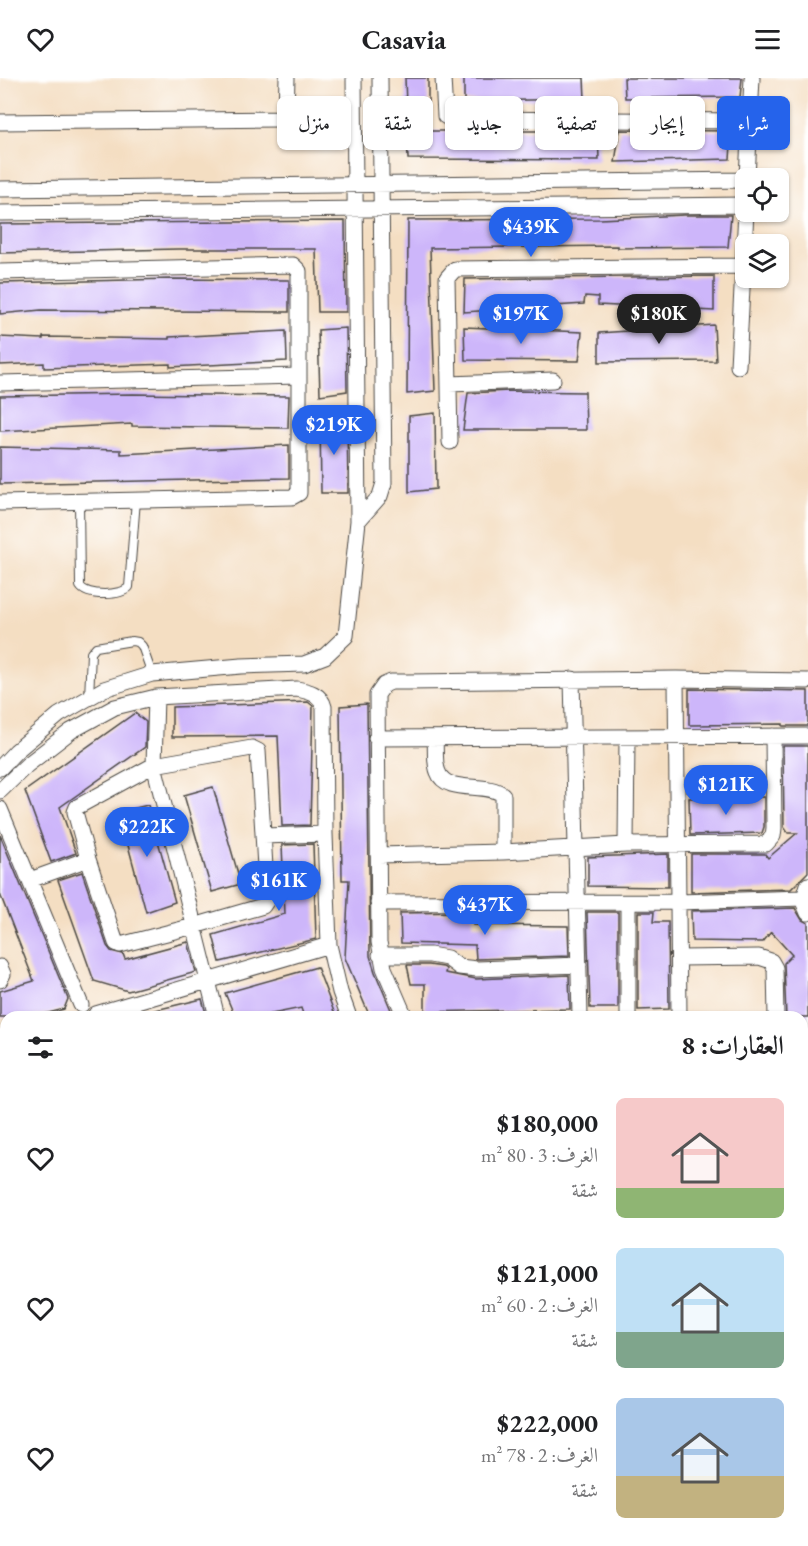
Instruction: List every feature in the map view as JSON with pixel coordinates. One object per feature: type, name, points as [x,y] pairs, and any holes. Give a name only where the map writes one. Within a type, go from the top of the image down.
[{"type":"street","points":[[0,122],[279,119],[286,111],[287,78]]},
{"type":"street","points":[[0,768],[16,751],[59,715],[104,689],[152,674],[241,666],[304,664],[325,656],[346,636],[358,521],[354,78]]},
{"type":"street","points":[[358,521],[380,496],[384,483],[380,78]]},
{"type":"street","points":[[443,78],[445,116],[450,119],[717,122]]},
{"type":"street","points":[[751,96],[752,78]]},
{"type":"street","points":[[747,168],[748,150]]},
{"type":"street","points":[[0,189],[735,179]]},
{"type":"street","points":[[0,213],[735,205]]},
{"type":"street","points":[[0,272],[293,265],[298,271],[299,376],[299,493],[291,497],[0,503]]},
{"type":"street","points":[[450,442],[447,278],[455,269],[735,266]]},
{"type":"street","points":[[738,366],[742,288]]},
{"type":"street","points":[[0,383],[299,376]]},
{"type":"street","points":[[449,384],[553,380]]},
{"type":"street","points":[[676,679],[679,1011]]},
{"type":"street","points":[[403,1011],[380,955],[376,738],[377,695],[384,685],[391,682],[676,679],[808,681]]},
{"type":"street","points":[[572,680],[580,1011]]},
{"type":"street","points":[[0,791],[27,765],[71,731],[115,707],[156,697],[297,688],[312,692],[323,702],[324,707],[329,945],[347,1011]]},
{"type":"street","points":[[156,697],[154,765],[215,1011]]},
{"type":"street","points":[[378,855],[503,852],[626,844],[759,845],[770,841],[774,828],[773,736]]},
{"type":"street","points":[[376,738],[808,736]]},
{"type":"street","points":[[626,844],[627,737]]},
{"type":"street","points":[[435,738],[438,772],[443,778],[456,786],[489,789],[499,791],[503,795],[503,852]]},
{"type":"street","points":[[252,748],[258,751],[267,900],[263,906],[120,945],[116,943],[75,812],[77,807],[154,765],[252,748]]},
{"type":"street","points":[[0,809],[30,880],[77,1011],[92,1007],[94,1011]]},
{"type":"street","points":[[263,836],[325,834]]},
{"type":"street","points":[[30,880],[88,859]]},
{"type":"street","points":[[378,903],[628,903],[806,899]]},
{"type":"street","points":[[628,903],[628,1011]]},
{"type":"street","points":[[112,1011],[329,945]]},
{"type":"street","points":[[380,955],[430,955],[447,958],[459,967],[477,969],[579,964]]},
{"type":"street","points":[[680,958],[759,957],[771,961],[775,969],[776,1011]]},
{"type":"street","points":[[0,967],[3,974],[0,980]]},
{"type":"lane","points":[[79,501],[80,586],[82,590],[89,593],[120,593],[129,587],[136,500]]},
{"type":"lane","points":[[88,698],[91,653],[96,647],[138,642],[142,646],[152,674]]},
{"type":"building","points":[[405,78],[428,78],[428,96],[406,96]]},
{"type":"building","points":[[464,78],[584,78],[585,96],[535,96],[535,100],[523,100],[523,96],[464,96]]},
{"type":"building","points":[[624,78],[742,78],[740,96],[630,96],[630,98],[625,98]]},
{"type":"building","points":[[620,130],[630,130],[630,150],[705,150],[705,131],[717,131],[717,150],[731,150],[730,159],[615,162]]},
{"type":"building","points":[[433,131],[445,131],[445,150],[523,150],[523,131],[535,131],[535,150],[599,150],[599,160],[408,159],[408,150],[433,150]]},
{"type":"building","points":[[731,215],[728,247],[430,248],[435,391],[407,394],[408,220],[600,219]]},
{"type":"building","points":[[345,221],[346,312],[318,312],[316,249],[0,253],[0,224]]},
{"type":"building","points":[[714,276],[714,311],[598,305],[598,297],[585,296],[584,304],[464,312],[465,279]]},
{"type":"building","points":[[171,279],[289,280],[289,312],[41,310],[0,314],[0,283]]},
{"type":"building","points":[[714,325],[716,361],[599,362],[599,333]]},
{"type":"building","points":[[464,327],[582,332],[579,361],[465,360]]},
{"type":"building","points":[[346,328],[347,391],[320,395],[318,330]]},
{"type":"building","points":[[286,331],[287,361],[170,367],[170,364],[44,368],[44,363],[0,365],[0,337],[169,339],[169,337]]},
{"type":"building","points":[[585,392],[586,430],[463,430],[468,393]]},
{"type":"building","points":[[133,394],[289,396],[288,428],[132,426],[132,424],[0,431],[0,396]]},
{"type":"building","points":[[435,413],[436,489],[409,492],[409,416]]},
{"type":"building","points":[[320,419],[347,419],[348,493],[321,493]]},
{"type":"building","points":[[289,445],[289,478],[0,484],[0,447],[121,450],[121,454]]},
{"type":"building","points":[[689,689],[808,691],[808,726],[689,725]]},
{"type":"building","points":[[308,702],[313,706],[310,825],[282,826],[278,736],[172,737],[172,707]]},
{"type":"building","points":[[367,704],[370,956],[391,1011],[367,1011],[345,958],[349,880],[342,880],[340,706]]},
{"type":"building","points":[[135,713],[146,722],[145,747],[60,807],[76,853],[51,862],[25,791]]},
{"type":"building","points":[[783,746],[808,746],[808,872],[791,889],[691,892],[691,854],[765,854],[768,858],[797,833],[788,833],[784,827]]},
{"type":"building","points":[[213,787],[241,884],[212,892],[184,795]]},
{"type":"building","points":[[764,797],[762,833],[690,835],[689,798]]},
{"type":"building","points":[[148,805],[175,902],[146,912],[119,812]]},
{"type":"building","points":[[0,835],[68,999],[64,1009],[0,1011],[0,991],[34,981],[0,894]]},
{"type":"building","points":[[313,844],[316,939],[220,962],[213,935],[285,914],[282,845]]},
{"type":"building","points":[[668,854],[668,887],[588,886],[588,857]]},
{"type":"building","points":[[82,872],[107,946],[111,951],[123,954],[125,959],[188,942],[196,972],[128,991],[94,981],[58,880]]},
{"type":"building","points":[[795,908],[802,920],[808,923],[808,1011],[786,1011],[784,963],[792,955],[771,932],[763,942],[692,941],[691,911]]},
{"type":"building","points":[[473,912],[473,925],[568,926],[569,956],[476,959],[475,945],[401,943],[400,913]]},
{"type":"building","points":[[587,912],[618,912],[618,1008],[590,1008]]},
{"type":"building","points":[[638,912],[654,912],[653,922],[668,922],[669,1009],[638,1010]]},
{"type":"building","points":[[407,965],[443,967],[446,969],[445,973],[476,979],[569,975],[570,1009],[425,1011],[425,984],[411,984]]},
{"type":"building","points":[[317,967],[334,1011],[302,1011],[301,1008],[286,1011],[232,1011],[225,993]]},
{"type":"building","points":[[202,999],[205,1011],[151,1011]]}]
